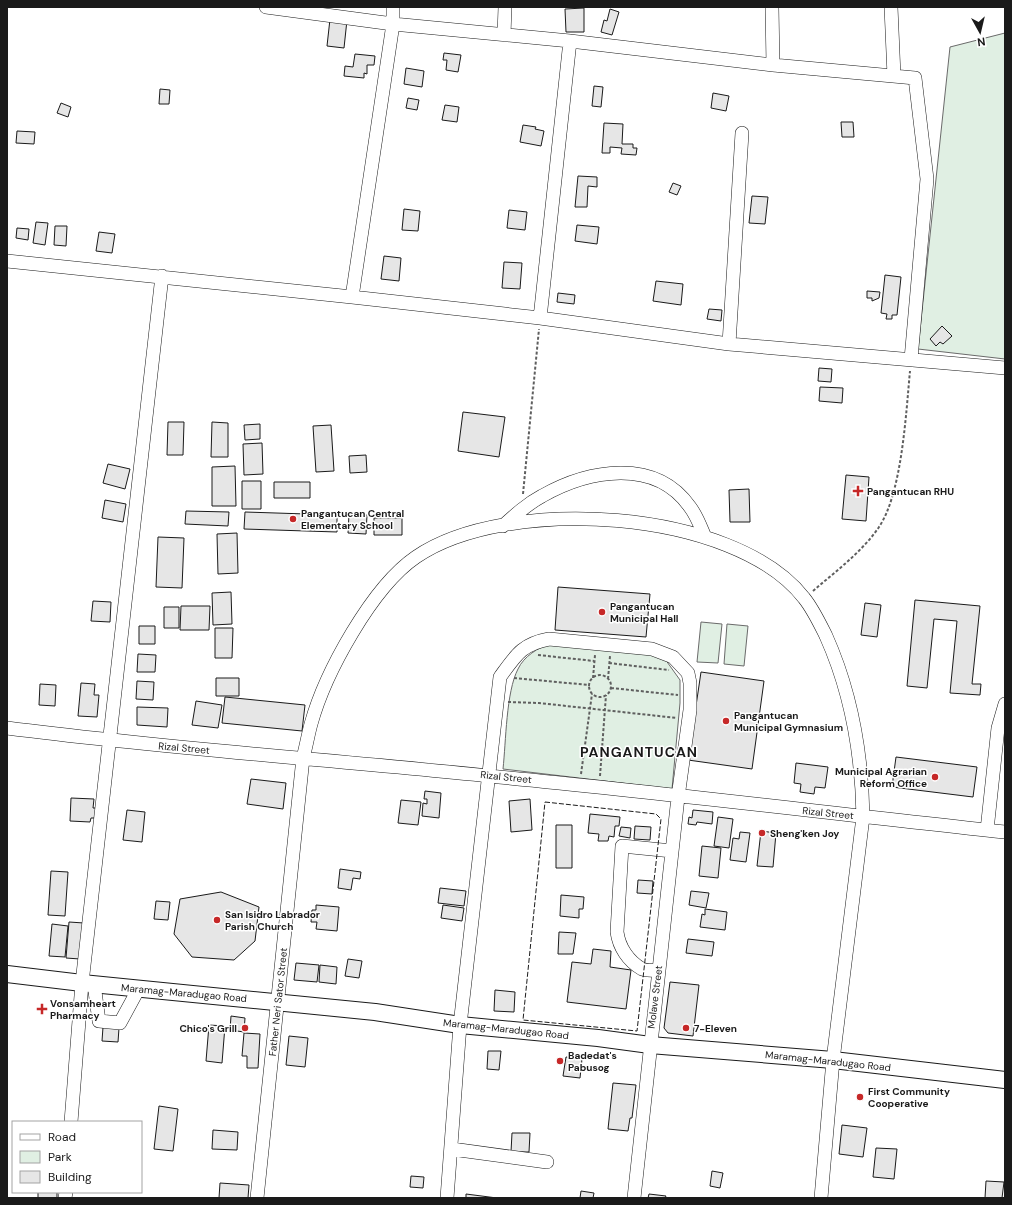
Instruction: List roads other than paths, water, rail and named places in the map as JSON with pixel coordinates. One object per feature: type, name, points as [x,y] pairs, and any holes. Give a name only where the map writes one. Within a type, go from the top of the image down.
[{"type":"main road","name":"Maramag-Maradugao Road","points":[[7,974],[88,984],[375,1012],[460,1025],[598,1038],[650,1045],[833,1060],[1005,1080]]},
{"type":"street","points":[[266,7],[393,24],[570,41],[773,65],[915,78],[926,158],[926,203],[911,359]]},
{"type":"street","points":[[352,297],[393,24],[393,7]]},
{"type":"street","points":[[504,35],[505,7]]},
{"type":"street","points":[[772,7],[773,65]]},
{"type":"street","points":[[891,7],[894,76]]},
{"type":"street","points":[[540,318],[570,41]]},
{"type":"street","points":[[729,344],[742,133]]},
{"type":"street","points":[[7,261],[162,276],[540,318],[729,344],[1005,368]]},
{"type":"street","points":[[71,1121],[88,984],[109,741],[162,276]]},
{"type":"street","points":[[503,526],[522,509],[541,496],[566,484],[602,474],[634,472],[655,478],[674,490],[691,507],[705,537]]},
{"type":"street","name":"Father Neri Sator Street","points":[[257,1198],[303,758],[311,723],[322,692],[364,615],[390,582],[414,558],[439,544],[470,532],[503,526],[569,518],[602,518],[668,527],[705,537],[738,550],[766,565],[788,581],[805,598],[834,654],[854,720],[862,781],[863,817],[833,1060],[821,1198]]},
{"type":"street","name":"Molave Street","points":[[489,776],[500,677],[518,653],[533,642],[549,639],[595,642],[652,649],[673,656],[688,673],[692,696],[678,797],[658,970],[634,1198]]},
{"type":"street","points":[[987,830],[998,728],[1005,704]]},
{"type":"street","name":"Rizal Street","points":[[7,728],[109,741],[580,785],[1005,832]]},
{"type":"street","points":[[447,1198],[452,1149],[460,1025],[489,776]]},
{"type":"street","points":[[658,970],[643,970],[625,954],[618,941],[617,932],[622,846],[672,851]]},
{"type":"street","points":[[88,984],[99,1021],[120,1023],[139,988]]},
{"type":"street","points":[[452,1149],[547,1162]]},
{"type":"place","name":"Pangantucan RHU","points":[[858,491]]},
{"type":"place","name":"Pangantucan Central Elementary School","points":[[293,519]]},
{"type":"place","name":"Pangantucan Municipal Hall","points":[[602,612]]},
{"type":"place","name":"Pangantucan Municipal Gymnasium","points":[[726,721]]},
{"type":"place","name":"Municipal Agrarian Reform Office","points":[[935,777]]},
{"type":"place","name":"Sheng'ken Joy","points":[[762,833]]},
{"type":"place","name":"San Isidro Labrador Parish Church","points":[[217,920]]},
{"type":"place","name":"Vonsamheart Pharmacy","points":[[42,1009]]},
{"type":"place","name":"Chico's Grill","points":[[245,1028]]},
{"type":"place","name":"7-Eleven","points":[[686,1028]]},
{"type":"place","name":"Badedat's Pabusog","points":[[560,1061]]},
{"type":"place","name":"First Community Cooperative","points":[[860,1097]]},
{"type":"district","name":"PANGANTUCAN","points":[[639,752]]}]
